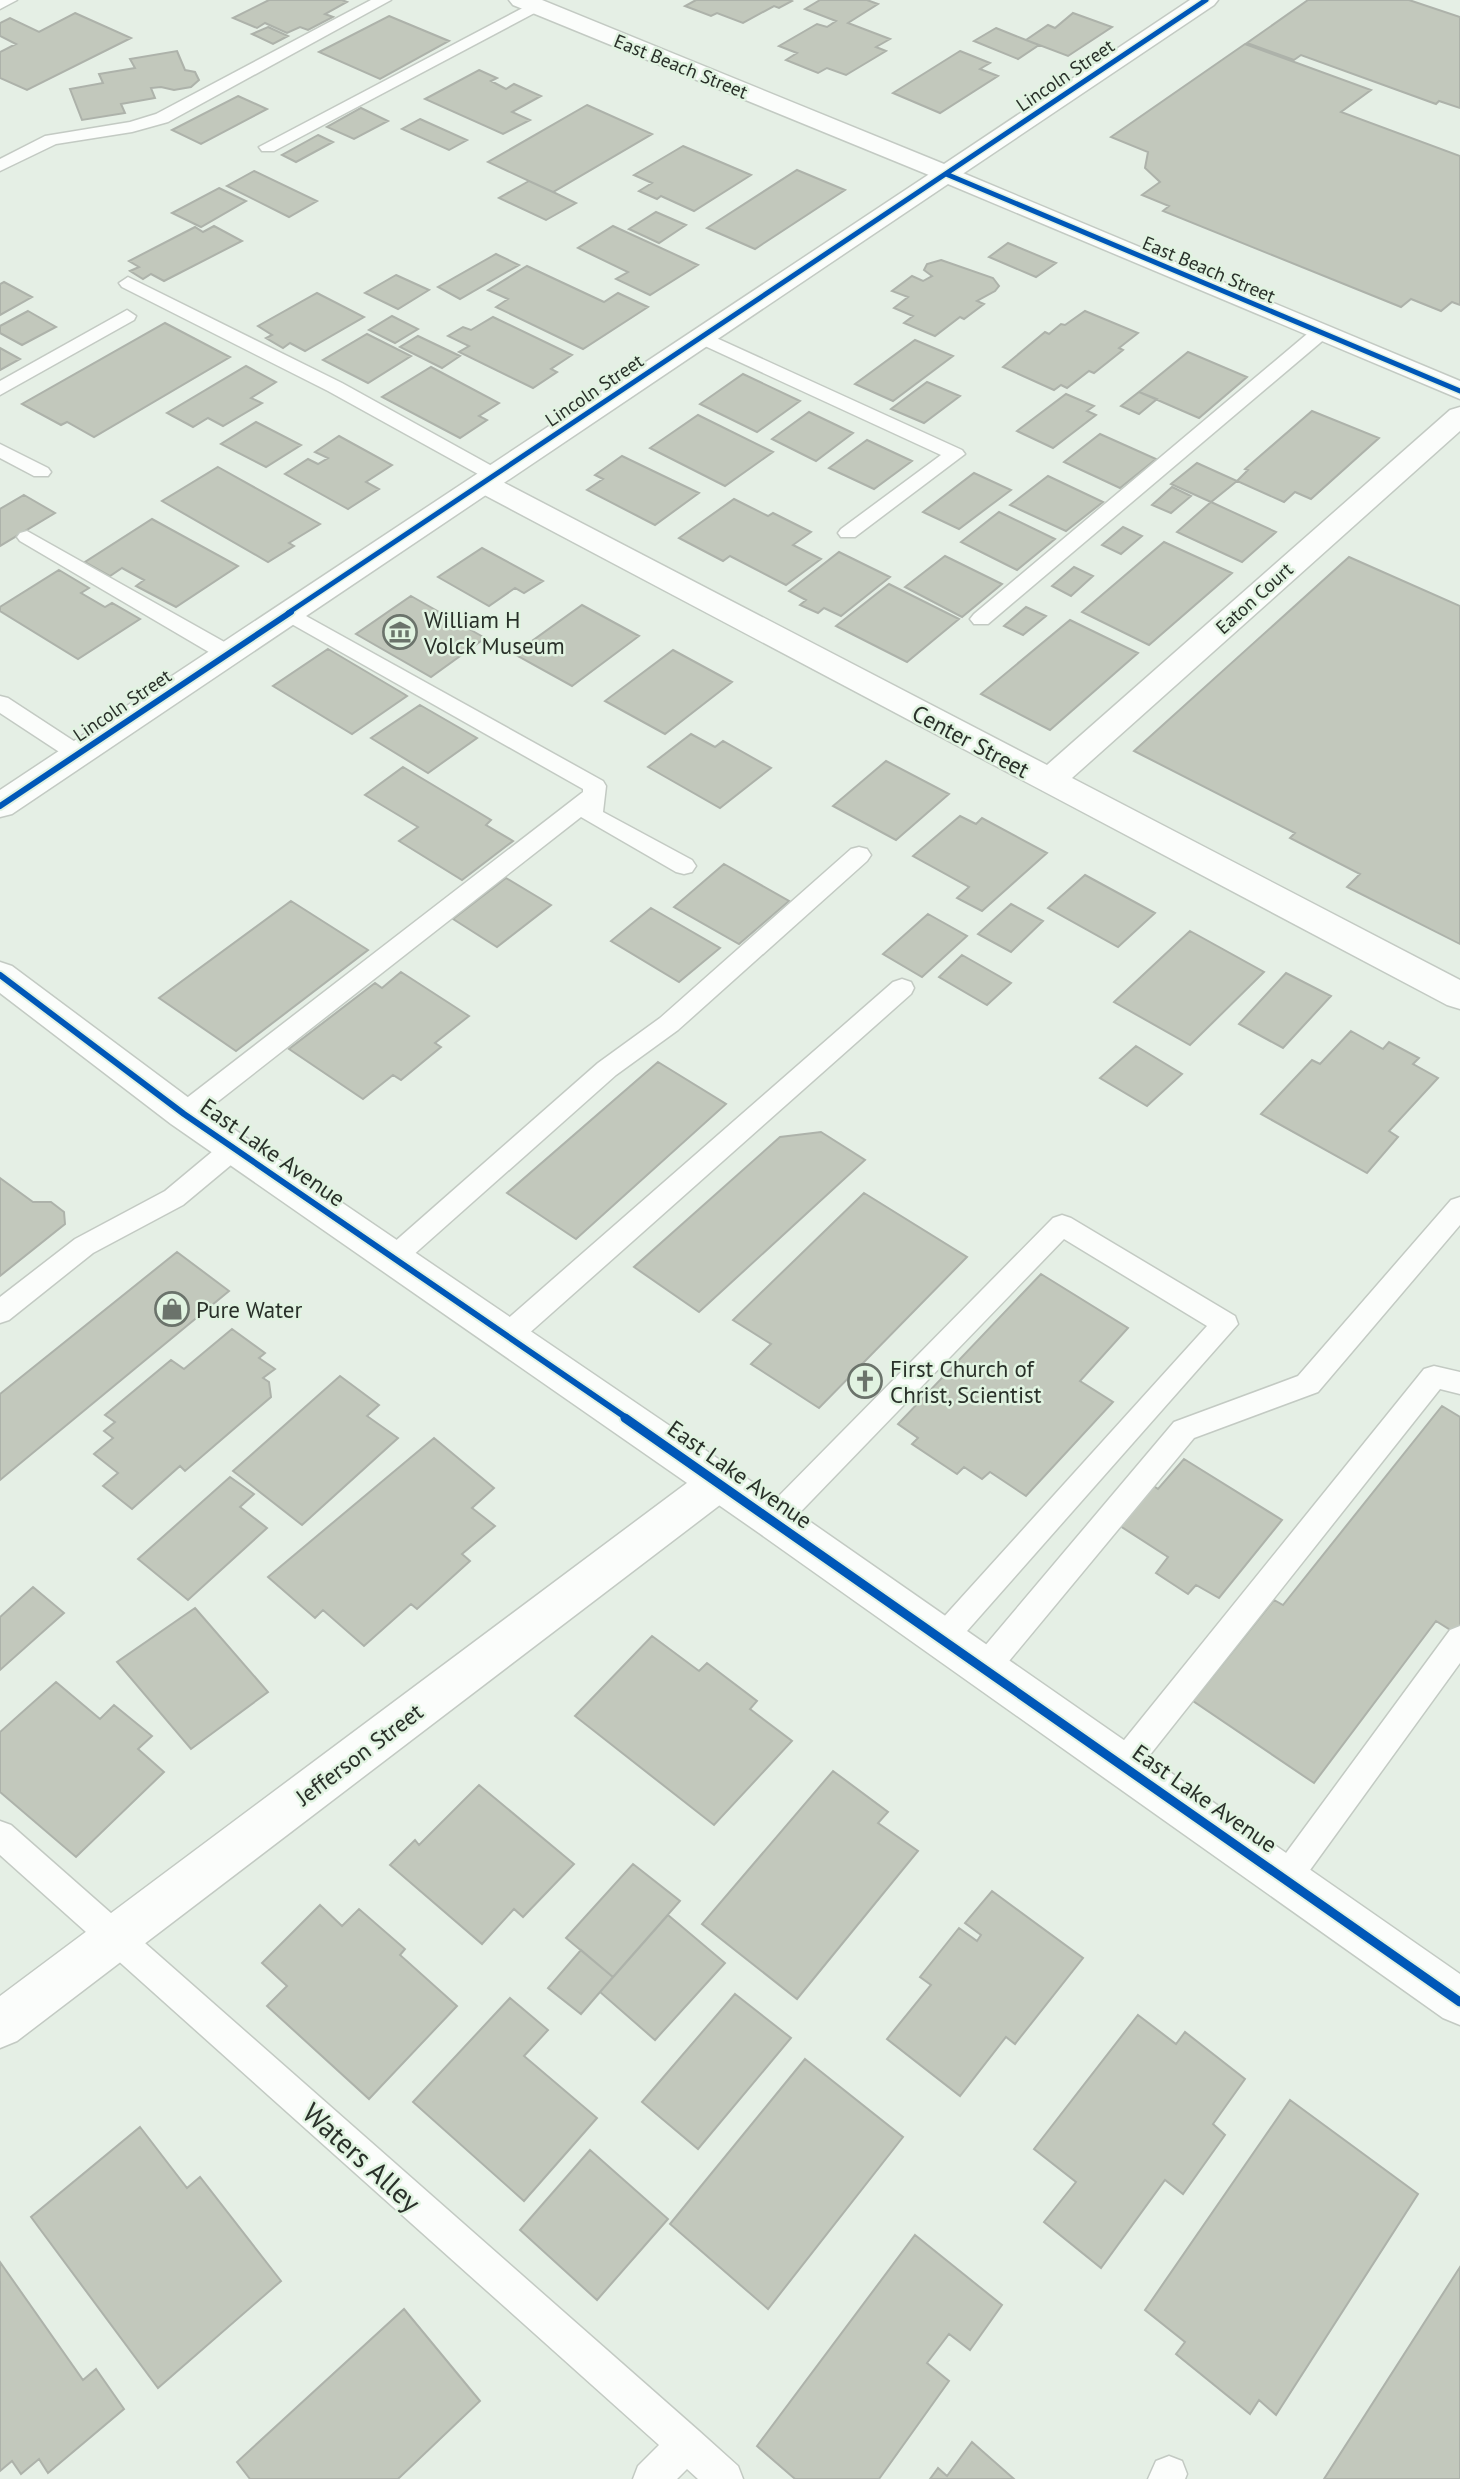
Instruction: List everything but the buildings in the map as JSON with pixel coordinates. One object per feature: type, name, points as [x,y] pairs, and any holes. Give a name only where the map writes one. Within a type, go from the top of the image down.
[{"type":"street","name":"Lincoln Street","points":[[0,806],[1206,0]]},
{"type":"street","name":"East Beach Street","points":[[537,7],[946,174],[1460,391]]},
{"type":"street","name":"Eaton Court","points":[[1049,781],[1460,416]]},
{"type":"street","name":"Center Street","points":[[488,479],[1049,781],[1460,996]]},
{"type":"street","name":"East Lake Avenue","points":[[0,975],[184,1114],[774,1520],[1460,2002]]},
{"type":"street","name":"Jefferson Street","points":[[0,2025],[718,1483]]},
{"type":"lane","points":[[0,4],[9,0]]},
{"type":"lane","points":[[0,166],[51,140],[132,127],[162,118],[383,0]]},
{"type":"lane","points":[[416,88],[537,7]]},
{"type":"lane","points":[[268,147],[537,7]]},
{"type":"lane","points":[[128,283],[335,387],[488,479]]},
{"type":"lane","points":[[0,389],[127,316]]},
{"type":"lane","points":[[981,619],[1320,332]]},
{"type":"lane","points":[[701,337],[955,454],[848,533]]},
{"type":"lane","points":[[0,450],[41,472]]},
{"type":"lane","points":[[27,537],[227,653]]},
{"type":"lane","points":[[288,613],[595,786],[591,815],[684,866]]},
{"type":"lane","points":[[0,703],[78,754]]},
{"type":"lane","points":[[184,1114],[594,795]]},
{"type":"lane","points":[[393,1258],[607,1069],[669,1024],[859,855]]},
{"type":"lane","points":[[507,1336],[902,988]]},
{"type":"lane","points":[[0,1312],[84,1246],[174,1198],[234,1149]]},
{"type":"lane","points":[[984,1669],[1184,1430],[1308,1384],[1460,1207]]},
{"type":"lane","points":[[774,1520],[1062,1225],[1225,1324],[942,1639]]},
{"type":"lane","points":[[1123,1765],[1434,1377],[1460,1383]]},
{"type":"lane","points":[[1286,1878],[1460,1639]]},
{"type":"lane","name":"Waters Alley","points":[[0,1835],[724,2479]]},
{"type":"lane","points":[[651,2479],[686,2444]]},
{"type":"cycle path","points":[[0,806],[1206,0]]},
{"type":"cycle path","points":[[946,174],[1460,391]]},
{"type":"cycle path","points":[[0,975],[184,1114],[774,1520],[1460,2002]]},
{"type":"place","name":"William H Volck Museum","points":[[400,632]]},
{"type":"place","name":"Pure Water","points":[[172,1309]]},
{"type":"place","name":"First Church of Christ, Scientist","points":[[865,1381]]}]
